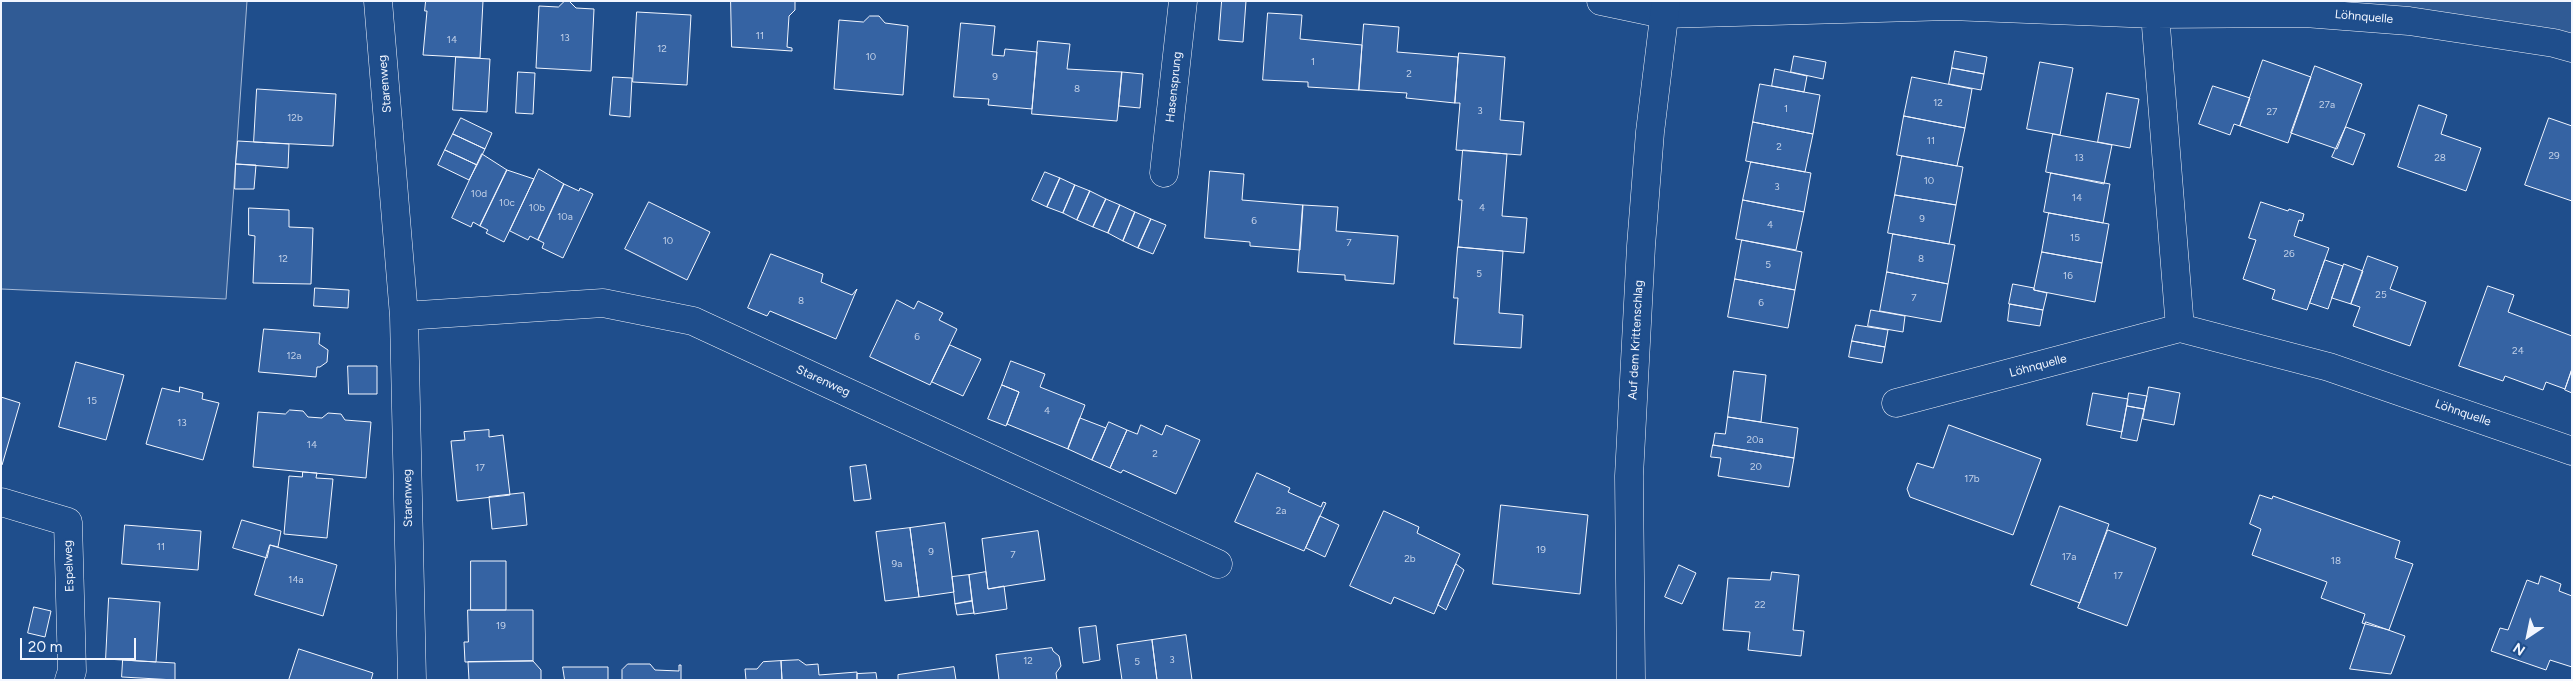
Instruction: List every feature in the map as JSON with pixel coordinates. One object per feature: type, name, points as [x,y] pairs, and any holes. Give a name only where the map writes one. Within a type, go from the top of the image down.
[{"type":"street","name":"Starenweg","points":[[378,1],[404,316],[412,680]]},
{"type":"street","name":"Hasensprung","points":[[1164,173],[1184,1]]},
{"type":"street","points":[[1601,1],[1664,8]]},
{"type":"street","name":"Löhnquelle","points":[[1664,8],[1950,6],[2154,8],[2305,13],[2409,21],[2554,43],[2572,48]]},
{"type":"street","name":"Auf dem Krittenschlag","points":[[1631,680],[1629,476],[1641,246],[1650,132],[1664,8]]},
{"type":"street","points":[[2154,8],[2180,328]]},
{"type":"street","name":"Starenweg","points":[[404,316],[603,303],[692,321],[1218,564]]},
{"type":"street","name":"Löhnquelle","points":[[1896,403],[2180,328],[2329,367],[2572,451]]},
{"type":"street","name":"Espelweg","points":[[1,502],[68,522],[72,671],[69,680]]},
{"type":"shaded area","points":[[1,1],[247,1],[226,299],[1,289]]},
{"type":"shaded area","points":[[2307,1],[2572,1],[2572,34],[2562,32]]},
{"type":"building","points":[[426,1],[483,1],[480,58],[423,55],[427,11],[425,11]]},
{"type":"building","points":[[565,1],[569,1],[576,8],[594,9],[591,71],[536,68],[539,6],[558,7]]},
{"type":"building","points":[[731,1],[795,1],[795,10],[789,16],[787,47],[792,48],[792,51],[732,47]]},
{"type":"building","points":[[1222,1],[1246,1],[1243,42],[1219,40]]},
{"type":"building","points":[[637,12],[691,15],[687,85],[633,82]]},
{"type":"building","points":[[1268,13],[1302,15],[1300,39],[1362,45],[1359,90],[1308,87],[1308,82],[1263,80]]},
{"type":"building","points":[[870,16],[879,16],[885,23],[908,26],[903,95],[834,89],[839,20],[863,22]]},
{"type":"building","points":[[961,23],[995,26],[992,55],[1004,56],[1005,49],[1037,52],[1032,109],[988,105],[989,99],[954,97]]},
{"type":"building","points":[[1364,24],[1399,27],[1397,52],[1458,57],[1455,103],[1406,98],[1407,93],[1359,90]]},
{"type":"building","points":[[1038,41],[1070,44],[1067,69],[1122,72],[1117,121],[1032,114]]},
{"type":"building","points":[[1955,51],[1987,57],[1984,74],[1952,68]]},
{"type":"building","points":[[1459,53],[1505,57],[1500,120],[1524,122],[1521,155],[1456,150],[1460,103],[1455,103]]},
{"type":"building","points":[[1794,56],[1826,62],[1823,79],[1791,72]]},
{"type":"building","points":[[456,57],[490,59],[487,112],[453,110]]},
{"type":"building","points":[[2263,60],[2311,77],[2288,143],[2240,126]]},
{"type":"building","points":[[2040,62],[2073,68],[2060,135],[2027,129]]},
{"type":"building","points":[[2315,66],[2362,84],[2337,149],[2291,133]]},
{"type":"building","points":[[1952,68],[1984,74],[1981,90],[1949,84]]},
{"type":"building","points":[[1775,69],[1807,76],[1804,92],[1772,86]]},
{"type":"building","points":[[518,72],[535,73],[533,114],[516,113]]},
{"type":"building","points":[[1122,72],[1143,74],[1140,108],[1119,106]]},
{"type":"building","points":[[613,77],[632,78],[630,117],[610,115]]},
{"type":"building","points":[[1912,77],[1972,89],[1965,128],[1904,116]]},
{"type":"building","points":[[1760,84],[1820,95],[1813,134],[1753,122]]},
{"type":"building","points":[[2213,86],[2250,98],[2240,126],[2234,124],[2230,135],[2199,124]]},
{"type":"building","points":[[257,89],[336,94],[333,146],[254,142]]},
{"type":"building","points":[[2107,93],[2139,99],[2130,148],[2098,142]]},
{"type":"building","points":[[2419,105],[2447,115],[2441,134],[2481,148],[2466,191],[2398,167]]},
{"type":"building","points":[[1904,116],[1965,128],[1957,166],[1897,155]]},
{"type":"building","points":[[461,118],[492,133],[485,149],[453,134]]},
{"type":"building","points":[[2549,118],[2572,126],[2572,201],[2525,185]]},
{"type":"building","points":[[1753,122],[1813,134],[1805,172],[1746,161]]},
{"type":"building","points":[[2346,127],[2365,134],[2353,165],[2332,157]]},
{"type":"building","points":[[453,134],[485,149],[477,165],[445,150]]},
{"type":"building","points":[[2053,134],[2112,145],[2104,184],[2046,172]]},
{"type":"building","points":[[238,141],[289,144],[288,168],[236,164]]},
{"type":"building","points":[[445,150],[477,165],[469,180],[438,165]]},
{"type":"building","points":[[1463,150],[1507,154],[1502,216],[1527,218],[1524,253],[1458,247],[1462,200],[1459,200]]},
{"type":"building","points":[[482,154],[507,170],[480,226],[473,222],[471,227],[452,218]]},
{"type":"building","points":[[1902,156],[1963,167],[1956,205],[1895,195]]},
{"type":"building","points":[[1751,162],[1811,173],[1804,212],[1743,200]]},
{"type":"building","points":[[236,164],[256,165],[254,189],[235,189]]},
{"type":"building","points":[[539,169],[564,184],[538,240],[530,236],[528,240],[510,231]]},
{"type":"building","points":[[507,170],[534,179],[504,242],[486,233],[488,230],[480,226]]},
{"type":"building","points":[[1210,171],[1244,174],[1242,200],[1303,205],[1300,250],[1250,246],[1250,242],[1205,238]]},
{"type":"building","points":[[1045,172],[1060,178],[1047,207],[1032,200]]},
{"type":"building","points":[[2051,173],[2110,184],[2103,223],[2044,212]]},
{"type":"building","points":[[1060,178],[1075,185],[1063,213],[1047,207]]},
{"type":"building","points":[[564,184],[579,191],[580,188],[593,194],[563,258],[542,248],[544,243],[538,240]]},
{"type":"building","points":[[1075,185],[1090,191],[1077,220],[1063,213]]},
{"type":"building","points":[[1090,191],[1106,199],[1093,227],[1077,220]]},
{"type":"building","points":[[1895,195],[1956,205],[1949,244],[1888,233]]},
{"type":"building","points":[[1106,199],[1120,205],[1108,233],[1093,227]]},
{"type":"building","points":[[1743,200],[1804,212],[1796,250],[1736,239]]},
{"type":"building","points":[[649,202],[710,232],[687,280],[625,249]]},
{"type":"building","points":[[2261,202],[2304,214],[2302,221],[2299,220],[2294,236],[2329,248],[2307,310],[2272,299],[2275,290],[2243,279],[2256,240],[2249,238]]},
{"type":"building","points":[[1120,205],[1135,212],[1123,241],[1108,233]]},
{"type":"building","points":[[1303,205],[1338,207],[1336,231],[1398,236],[1394,284],[1345,280],[1345,275],[1298,272]]},
{"type":"building","points":[[249,208],[289,210],[289,227],[313,228],[311,284],[253,283],[255,236],[249,235]]},
{"type":"building","points":[[1135,212],[1151,219],[1138,248],[1123,241]]},
{"type":"building","points":[[2049,213],[2109,224],[2102,263],[2042,252]]},
{"type":"building","points":[[1151,219],[1166,225],[1153,254],[1138,248]]},
{"type":"building","points":[[1893,234],[1955,245],[1948,284],[1887,272]]},
{"type":"building","points":[[1742,240],[1802,252],[1795,290],[1735,279]]},
{"type":"building","points":[[1458,247],[1503,251],[1499,313],[1523,315],[1521,348],[1454,344],[1458,298],[1454,298]]},
{"type":"building","points":[[2042,252],[2102,263],[2095,302],[2034,290]]},
{"type":"building","points":[[771,254],[823,274],[821,282],[852,295],[857,289],[836,339],[770,311],[767,316],[748,308]]},
{"type":"building","points":[[2368,256],[2398,267],[2390,289],[2426,302],[2410,346],[2353,326],[2360,307],[2351,304]]},
{"type":"building","points":[[2325,260],[2343,266],[2328,309],[2310,303]]},
{"type":"building","points":[[2344,264],[2363,271],[2351,304],[2332,298]]},
{"type":"building","points":[[1887,272],[1948,284],[1941,322],[1880,311]]},
{"type":"building","points":[[1735,279],[1795,290],[1788,328],[1728,317]]},
{"type":"building","points":[[2013,284],[2034,288],[2034,290],[2047,293],[2043,310],[2009,304]]},
{"type":"building","points":[[2488,286],[2514,295],[2508,312],[2572,336],[2572,369],[2565,389],[2546,382],[2543,390],[2505,376],[2503,381],[2459,366]]},
{"type":"building","points":[[315,288],[349,290],[348,308],[314,306]]},
{"type":"building","points":[[897,300],[914,309],[918,301],[943,313],[939,320],[957,329],[930,385],[870,357]]},
{"type":"building","points":[[2010,304],[2043,310],[2040,326],[2008,321]]},
{"type":"building","points":[[1871,310],[1905,316],[1903,332],[1868,326]]},
{"type":"building","points":[[1856,325],[1888,330],[1885,347],[1852,341]]},
{"type":"building","points":[[264,329],[320,333],[319,344],[328,350],[327,362],[317,367],[316,377],[259,372]]},
{"type":"building","points":[[1852,341],[1885,347],[1882,363],[1849,357]]},
{"type":"building","points":[[950,345],[981,359],[963,396],[932,382]]},
{"type":"building","points":[[1011,361],[1045,374],[1040,387],[1085,405],[1068,449],[1007,424],[1019,392],[1002,385]]},
{"type":"building","points":[[76,362],[124,375],[106,440],[59,427]]},
{"type":"building","points":[[348,366],[377,366],[377,394],[349,394]]},
{"type":"building","points":[[2572,369],[2572,393],[2565,390]]},
{"type":"building","points":[[1734,371],[1766,375],[1761,422],[1728,417]]},
{"type":"building","points":[[1002,385],[1019,392],[1006,426],[988,419]]},
{"type":"building","points":[[180,387],[203,393],[202,399],[219,403],[203,460],[146,444],[162,388],[179,392]]},
{"type":"building","points":[[2149,387],[2180,393],[2174,425],[2143,419]]},
{"type":"building","points":[[2093,393],[2128,399],[2122,432],[2087,425]]},
{"type":"building","points":[[2129,393],[2147,396],[2144,409],[2127,406]]},
{"type":"building","points":[[1,397],[20,403],[2,465],[1,464]]},
{"type":"building","points":[[2127,406],[2144,409],[2137,441],[2121,438]]},
{"type":"building","points":[[290,410],[303,411],[308,417],[322,418],[328,413],[341,414],[345,420],[371,422],[366,478],[253,467],[258,412],[285,414]]},
{"type":"building","points":[[1728,417],[1798,428],[1794,458],[1713,445],[1715,433],[1725,434]]},
{"type":"building","points":[[1080,418],[1106,428],[1092,460],[1068,449]]},
{"type":"building","points":[[1109,422],[1127,430],[1110,468],[1092,460]]},
{"type":"building","points":[[1141,425],[1162,435],[1166,425],[1200,440],[1176,494],[1123,470],[1121,473],[1110,468],[1127,430],[1137,434]]},
{"type":"building","points":[[1949,425],[2041,459],[2013,535],[1910,497],[1907,489],[1917,463],[1933,468]]},
{"type":"building","points":[[489,430],[489,437],[503,435],[510,495],[457,501],[451,441],[465,440],[464,432]]},
{"type":"building","points":[[1713,445],[1794,458],[1789,487],[1718,476],[1721,458],[1711,457]]},
{"type":"building","points":[[866,465],[871,499],[854,501],[850,467]]},
{"type":"building","points":[[303,472],[317,473],[316,478],[333,479],[327,538],[284,534],[289,476],[302,477]]},
{"type":"building","points":[[1257,473],[1290,488],[1288,492],[1321,507],[1323,502],[1326,503],[1304,551],[1235,522]]},
{"type":"building","points":[[524,493],[527,525],[492,529],[489,497]]},
{"type":"building","points":[[2260,495],[2272,499],[2273,496],[2400,541],[2395,558],[2413,564],[2389,630],[2362,623],[2365,614],[2321,598],[2327,582],[2252,555],[2261,529],[2250,524]]},
{"type":"building","points":[[1501,505],[1588,515],[1580,594],[1493,584]]},
{"type":"building","points":[[2060,506],[2109,524],[2080,603],[2031,585]]},
{"type":"building","points":[[1384,511],[1419,527],[1417,533],[1460,554],[1434,614],[1394,597],[1391,604],[1350,586]]},
{"type":"building","points":[[1320,516],[1339,525],[1325,557],[1306,548]]},
{"type":"building","points":[[242,520],[281,531],[278,547],[270,545],[267,558],[233,548]]},
{"type":"building","points":[[945,523],[954,592],[919,597],[910,528]]},
{"type":"building","points":[[125,525],[201,531],[198,570],[122,564]]},
{"type":"building","points":[[910,528],[919,597],[885,601],[876,532]]},
{"type":"building","points":[[2108,530],[2156,548],[2127,626],[2078,608]]},
{"type":"building","points":[[1038,531],[1045,580],[988,589],[982,539]]},
{"type":"building","points":[[270,545],[337,565],[323,616],[255,595]]},
{"type":"building","points":[[471,561],[506,561],[506,610],[471,610]]},
{"type":"building","points":[[1456,564],[1464,570],[1446,610],[1438,605]]},
{"type":"building","points":[[1679,565],[1696,573],[1682,604],[1665,597]]},
{"type":"building","points":[[986,572],[988,589],[1004,586],[1007,609],[974,614],[969,575]]},
{"type":"building","points":[[1772,572],[1799,575],[1793,630],[1804,631],[1801,656],[1748,650],[1750,632],[1723,630],[1728,578],[1770,580]]},
{"type":"building","points":[[969,575],[972,601],[955,604],[952,577]]},
{"type":"building","points":[[2541,576],[2561,584],[2559,591],[2572,596],[2572,667],[2550,660],[2546,670],[2491,651],[2500,628],[2508,630],[2527,580],[2538,584]]},
{"type":"building","points":[[109,598],[160,602],[156,662],[106,659]]},
{"type":"building","points":[[972,601],[974,613],[957,615],[955,604]]},
{"type":"building","points":[[34,607],[51,611],[45,637],[28,633]]},
{"type":"building","points":[[468,610],[533,610],[533,661],[465,662],[464,642],[468,642]]},
{"type":"building","points":[[2366,622],[2405,636],[2391,674],[2350,669]]},
{"type":"building","points":[[1096,626],[1100,660],[1083,663],[1079,628]]},
{"type":"building","points":[[1186,635],[1192,680],[1157,680],[1152,640]]},
{"type":"building","points":[[1152,640],[1157,680],[1122,680],[1117,645]]},
{"type":"building","points":[[1052,648],[1059,656],[1061,666],[1056,673],[1057,680],[999,680],[996,655]]},
{"type":"building","points":[[299,649],[373,673],[371,680],[289,680]]},
{"type":"building","points":[[123,660],[175,663],[175,680],[122,677]]},
{"type":"building","points":[[799,660],[806,665],[818,664],[819,675],[857,672],[857,680],[782,680],[781,661]]},
{"type":"building","points":[[533,661],[541,670],[541,680],[469,680],[468,662]]},
{"type":"building","points":[[781,661],[782,680],[746,680],[745,669],[757,669],[763,662]]},
{"type":"building","points":[[628,664],[650,664],[655,670],[679,671],[679,665],[681,665],[681,680],[622,680],[622,670]]},
{"type":"building","points":[[563,667],[608,667],[608,680],[565,680]]},
{"type":"building","points":[[954,667],[956,680],[898,680],[898,675]]},
{"type":"building","points":[[876,673],[877,680],[857,680],[857,674]]}]
